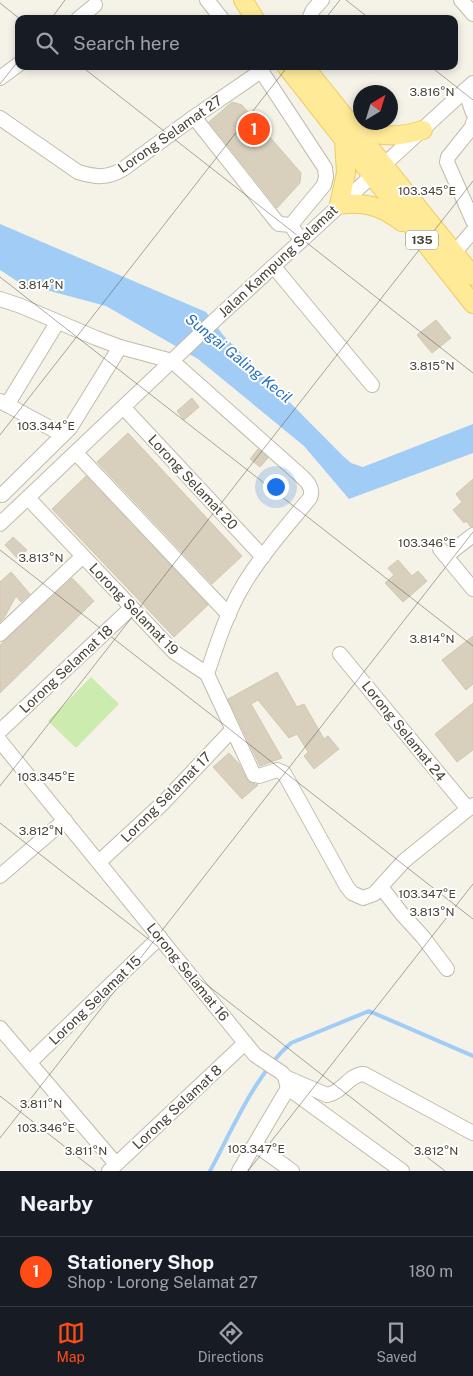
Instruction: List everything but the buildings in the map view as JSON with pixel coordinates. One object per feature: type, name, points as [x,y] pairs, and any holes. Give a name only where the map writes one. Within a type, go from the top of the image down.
[{"type":"main road","points":[[243,0],[254,15]]},
{"type":"main road","name":"135","points":[[290,70],[349,134],[378,170],[473,276]]},
{"type":"main road","name":"135","points":[[307,70],[349,134]]},
{"type":"main road","points":[[414,231],[395,216],[374,206],[353,203],[339,205],[346,173],[349,134],[367,132],[394,136],[423,130]]},
{"type":"main road","name":"135","points":[[378,170],[414,231],[473,304]]},
{"type":"street","points":[[207,0],[219,15]]},
{"type":"street","points":[[311,15],[322,0]]},
{"type":"street","points":[[460,0],[473,14]]},
{"type":"street","points":[[83,15],[95,5]]},
{"type":"street","points":[[0,78],[15,67]]},
{"type":"street","name":"Lorong Selamat 27","points":[[0,118],[78,172],[102,177],[113,175],[256,70]]},
{"type":"street","points":[[260,70],[325,168],[326,178],[324,186],[291,225]]},
{"type":"street","points":[[469,87],[473,113]]},
{"type":"street","name":"Jalan Kampung Selamat","points":[[0,524],[216,319],[469,87]]},
{"type":"street","points":[[194,117],[276,222],[291,225],[302,241]]},
{"type":"street","points":[[473,123],[472,127],[448,157],[447,162],[473,221]]},
{"type":"street","points":[[454,253],[473,230]]},
{"type":"street","points":[[274,267],[372,385]]},
{"type":"street","points":[[0,299],[120,347],[172,361],[299,474],[311,488],[310,498],[263,557],[244,585],[221,633],[207,674],[254,775],[259,776],[277,770],[284,773],[352,893],[363,898],[374,894],[404,861],[470,807]]},
{"type":"street","points":[[58,322],[4,403],[64,435]]},
{"type":"street","points":[[17,508],[1,494],[64,435],[120,347]]},
{"type":"street","name":"Lorong Selamat 20","points":[[124,408],[263,557]]},
{"type":"street","points":[[76,453],[229,615]]},
{"type":"street","name":"Lorong Selamat 19","points":[[28,498],[174,652],[207,674]]},
{"type":"street","points":[[473,535],[443,553],[473,589]]},
{"type":"street","points":[[0,634],[83,556]]},
{"type":"street","name":"Lorong Selamat 18","points":[[0,731],[132,608]]},
{"type":"street","name":"Lorong Selamat 24","points":[[340,654],[470,807]]},
{"type":"street","name":"Lorong Selamat 17","points":[[99,862],[163,803],[232,730]]},
{"type":"street","name":"Lorong Selamat 16","points":[[0,740],[255,1055],[402,1171]]},
{"type":"street","points":[[0,876],[65,820]]},
{"type":"street","points":[[381,887],[447,969]]},
{"type":"street","name":"Lorong Selamat 15","points":[[30,1062],[160,937]]},
{"type":"street","points":[[1,1030],[30,1062],[113,1168]]},
{"type":"street","name":"Lorong Selamat 8","points":[[113,1168],[245,1043]]},
{"type":"street","points":[[239,1171],[256,1145],[279,1074],[327,1095],[336,1092],[358,1074],[364,1074],[473,1134]]},
{"type":"street","points":[[256,1145],[292,1171]]},
{"type":"green space","points":[[91,677],[119,704],[76,748],[48,721]]},
{"type":"water","name":"Sungai Galing Kecil","points":[[0,224],[206,312],[223,335],[351,463],[363,467],[473,424],[473,453],[349,499],[304,446],[198,359],[106,306],[20,283],[0,270]]},
{"type":"waterway","points":[[210,1171],[256,1086],[278,1055],[291,1043],[369,1011],[473,1056]]},
{"type":"place","name":"Stationery Shop","points":[[254,129]]}]
